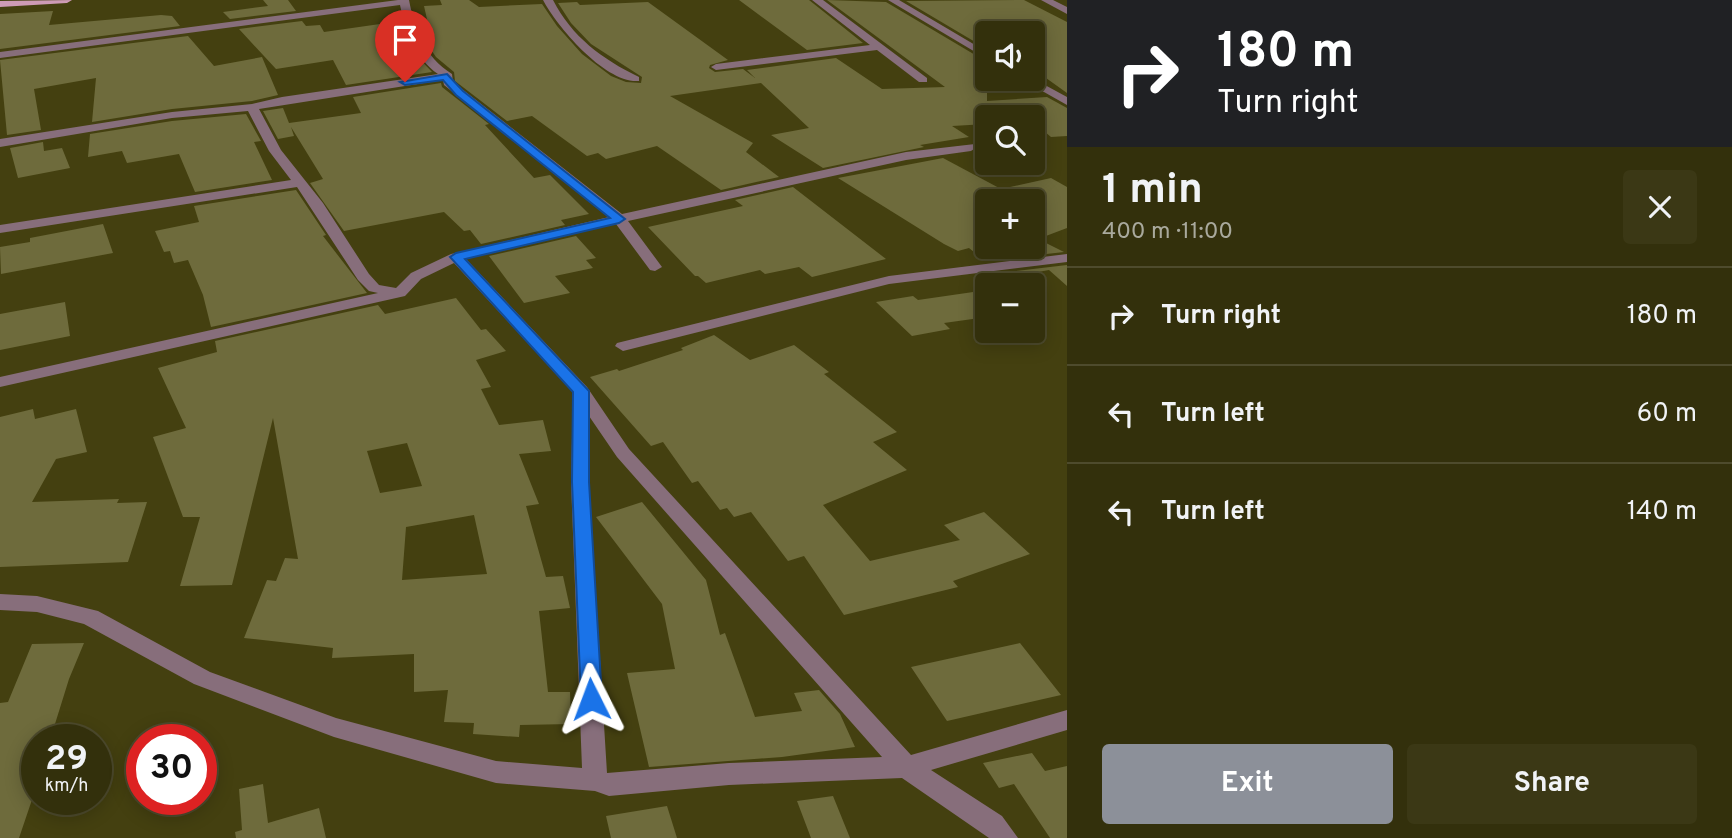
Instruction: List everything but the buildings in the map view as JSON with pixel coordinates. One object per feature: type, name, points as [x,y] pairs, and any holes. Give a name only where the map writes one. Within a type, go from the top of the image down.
[{"type":"main road","points":[[0,4],[67,0]]},
{"type":"street","points":[[548,0],[556,19],[570,36],[599,58],[635,79]]},
{"type":"street","points":[[817,0],[923,80]]},
{"type":"street","points":[[893,0],[975,49]]},
{"type":"street","points":[[1046,0],[1067,11]]},
{"type":"street","points":[[0,55],[404,1],[414,41],[431,67],[447,76]]},
{"type":"street","points":[[716,66],[877,47]]},
{"type":"street","points":[[0,143],[183,113],[252,107],[282,100],[447,76]]},
{"type":"street","points":[[447,76],[448,83],[619,219],[655,268]]},
{"type":"street","points":[[1045,90],[1067,102]]},
{"type":"street","points":[[252,107],[275,151],[339,237],[363,277],[374,288],[400,293]]},
{"type":"street","points":[[0,382],[400,293],[416,276],[456,257],[906,156],[971,147]]},
{"type":"street","points":[[0,229],[300,183]]},
{"type":"street","points":[[456,257],[581,391],[623,453],[906,767],[993,824],[1005,838]]},
{"type":"street","points":[[623,346],[889,280],[1067,258]]},
{"type":"street","points":[[581,391],[580,482],[595,780]]},
{"type":"street","points":[[0,603],[37,604],[89,617],[202,678],[334,727],[496,772],[595,780],[610,786],[729,774],[906,767],[1067,720]]},
{"type":"route","points":[[405,82],[447,76],[448,83],[460,93],[619,219],[456,257],[581,391],[580,482],[591,699]]}]
